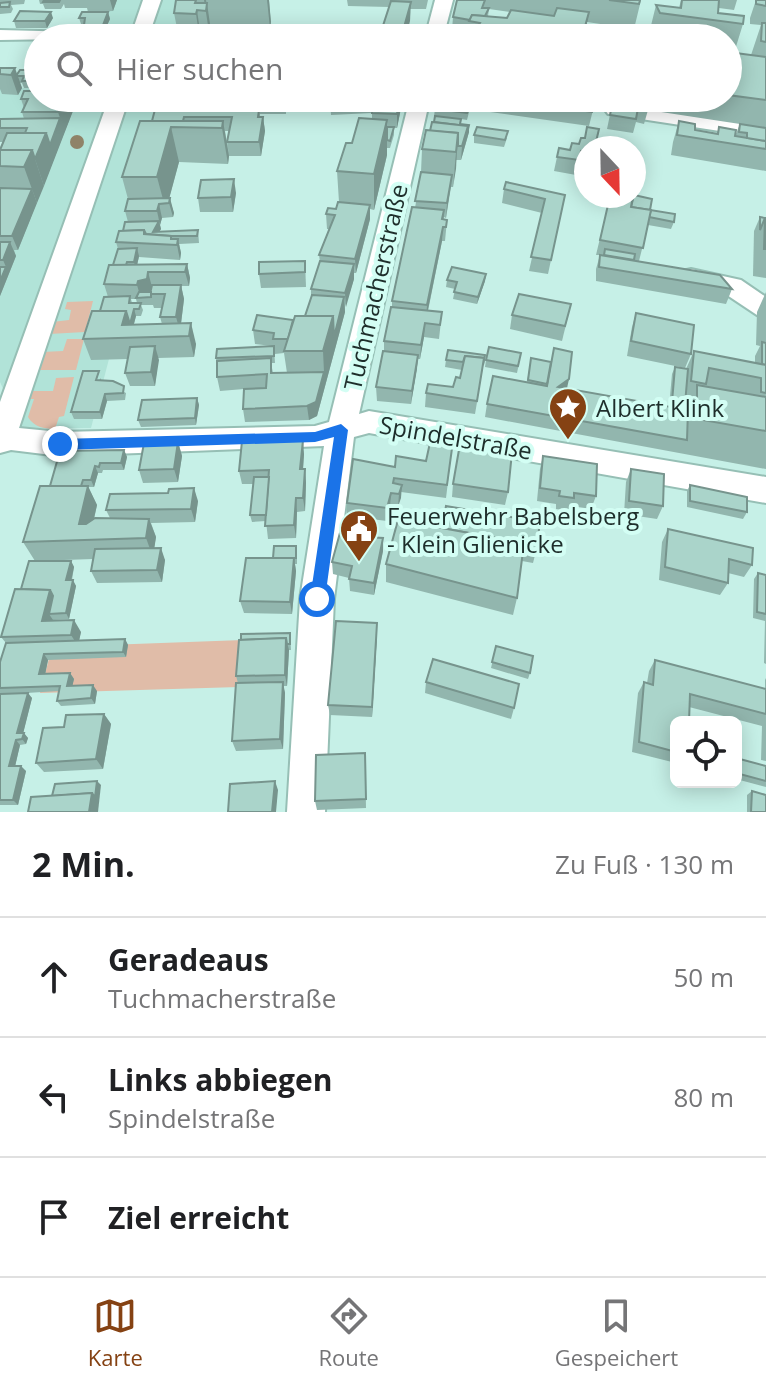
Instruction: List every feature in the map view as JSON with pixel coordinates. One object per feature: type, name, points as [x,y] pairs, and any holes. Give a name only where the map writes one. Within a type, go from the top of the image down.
[{"type":"street","points":[[144,24],[152,0]]},
{"type":"street","points":[[442,24],[444,0]]},
{"type":"street","points":[[0,35],[24,36]]},
{"type":"street","points":[[1,438],[114,112]]},
{"type":"street","name":"Tuchmacherstraße","points":[[306,812],[317,599],[341,430],[417,112]]},
{"type":"street","points":[[632,112],[709,121],[766,132]]},
{"type":"street","points":[[666,273],[732,286],[766,309]]},
{"type":"street","name":"Spindelstraße","points":[[1,438],[60,444],[315,437],[369,422],[766,490]]},
{"type":"shaded area","points":[[113,0],[203,0],[197,24],[103,24]]},
{"type":"shaded area","points":[[0,88],[24,88],[24,112],[173,112],[91,428],[21,428],[0,382],[0,275],[58,133],[0,133]]},
{"type":"shaded area","points":[[93,301],[85,332],[49,334],[52,322],[69,320],[71,310],[65,309],[67,302]]},
{"type":"shaded area","points":[[67,339],[84,339],[76,370],[38,370],[42,352],[63,351]]},
{"type":"shaded area","points":[[74,377],[64,416],[59,417],[55,429],[33,423],[28,417],[34,399],[28,399],[30,391],[53,391],[56,378]]},
{"type":"shaded area","points":[[243,640],[239,687],[40,693],[52,647]]},
{"type":"building","points":[[176,0],[207,3],[206,11],[174,13]]},
{"type":"building","points":[[457,0],[485,0],[482,8],[489,8],[485,16],[472,15],[470,20],[453,17]]},
{"type":"building","points":[[609,0],[640,0],[639,4]]},
{"type":"building","points":[[682,0],[719,0],[718,13],[744,16],[743,24],[660,13],[656,5],[681,8]]},
{"type":"building","points":[[756,0],[766,0],[766,6],[756,4]]},
{"type":"building","points":[[391,1],[411,2],[405,24],[384,24]]},
{"type":"building","points":[[10,2],[9,7],[0,7],[0,3]]},
{"type":"building","points":[[557,8],[589,12],[586,24],[479,24],[469,21],[472,15],[507,18],[511,10],[554,16]]},
{"type":"building","points":[[20,11],[51,12],[45,21],[14,21]]},
{"type":"building","points":[[82,12],[108,12],[103,24],[84,24],[85,18],[79,18]]},
{"type":"building","points":[[762,23],[766,23],[766,42],[761,41]]},
{"type":"building","points":[[742,54],[766,57],[766,100],[742,97]]},
{"type":"building","points":[[0,68],[15,68],[11,75],[0,74]]},
{"type":"building","points":[[154,112],[259,112],[258,117],[263,117],[259,142],[227,142],[232,117],[152,121]]},
{"type":"building","points":[[611,112],[637,112],[636,119],[610,115]]},
{"type":"building","points":[[435,116],[461,119],[460,124],[469,125],[467,133],[468,126],[434,122]]},
{"type":"building","points":[[60,118],[50,145],[46,133],[25,133],[27,128],[0,128],[0,119]]},
{"type":"building","points":[[359,118],[387,120],[374,174],[337,171],[346,143],[352,143]]},
{"type":"building","points":[[140,121],[223,121],[222,128],[171,127],[157,177],[122,177]]},
{"type":"building","points":[[679,121],[695,124],[695,130],[718,134],[719,127],[736,130],[735,136],[766,141],[766,149],[677,135]]},
{"type":"building","points":[[432,122],[468,126],[462,146],[458,146],[458,133],[430,131]]},
{"type":"building","points":[[740,124],[766,128],[766,141],[747,138],[747,133],[739,132]]},
{"type":"building","points":[[387,127],[394,127],[390,141],[387,140]]},
{"type":"building","points":[[477,127],[508,131],[505,140],[474,135]]},
{"type":"building","points":[[587,127],[599,129],[597,136],[585,136]]},
{"type":"building","points":[[426,130],[458,133],[456,152],[422,149]]},
{"type":"building","points":[[7,133],[46,133],[35,159],[32,150],[0,150]]},
{"type":"building","points":[[572,143],[574,159],[557,157],[559,148],[570,150]]},
{"type":"building","points":[[0,150],[32,150],[24,167],[0,166]]},
{"type":"building","points":[[421,172],[452,175],[447,203],[415,201]]},
{"type":"building","points":[[234,179],[231,197],[198,198],[201,180]]},
{"type":"building","points":[[506,182],[565,195],[551,260],[531,257],[545,199],[504,189]]},
{"type":"building","points":[[0,188],[32,189],[12,236],[0,236]]},
{"type":"building","points":[[170,198],[169,203],[159,204],[157,211],[125,211],[128,199]]},
{"type":"building","points":[[646,198],[652,199],[650,210],[637,208],[646,208]]},
{"type":"building","points":[[338,202],[370,205],[355,259],[319,255],[335,215],[326,214],[328,208],[336,209]]},
{"type":"building","points":[[412,207],[444,210],[442,219],[447,220],[427,305],[392,301]]},
{"type":"building","points":[[607,208],[651,210],[643,248],[600,240]]},
{"type":"building","points":[[651,210],[675,214],[674,222],[649,217]]},
{"type":"building","points":[[765,218],[766,249],[764,249]]},
{"type":"building","points":[[159,221],[153,232],[198,230],[197,236],[146,234],[144,230],[123,231],[125,222]]},
{"type":"building","points":[[144,230],[144,234],[178,239],[177,245],[116,242],[119,231]]},
{"type":"building","points":[[0,242],[10,242],[3,260],[0,260]]},
{"type":"building","points":[[137,248],[134,262],[113,265],[118,249]]},
{"type":"building","points":[[605,249],[635,254],[634,260],[604,255]]},
{"type":"building","points":[[600,255],[720,275],[732,289],[599,267]]},
{"type":"building","points":[[305,261],[305,272],[259,274],[259,262]]},
{"type":"building","points":[[320,261],[354,264],[345,293],[311,289]]},
{"type":"building","points":[[187,264],[185,272],[148,272],[147,279],[138,281],[137,285],[104,284],[109,265]]},
{"type":"building","points":[[0,267],[6,267],[0,281]]},
{"type":"building","points":[[452,267],[486,274],[478,297],[454,292],[457,282],[447,280]]},
{"type":"building","points":[[152,285],[181,285],[176,317],[160,317],[165,294],[150,294]]},
{"type":"building","points":[[139,292],[151,292],[151,297],[136,298]]},
{"type":"building","points":[[519,294],[571,304],[565,326],[512,315]]},
{"type":"building","points":[[312,295],[344,297],[334,337],[333,316],[305,316]]},
{"type":"building","points":[[130,296],[129,303],[141,303],[139,309],[134,309],[130,324],[126,311],[100,311],[104,297]]},
{"type":"building","points":[[391,307],[442,312],[440,325],[425,323],[421,345],[384,341]]},
{"type":"building","points":[[92,311],[126,311],[122,325],[191,323],[189,336],[83,339]]},
{"type":"building","points":[[636,313],[694,325],[691,354],[631,341]]},
{"type":"building","points":[[257,315],[293,320],[288,339],[273,339],[274,333],[253,330]]},
{"type":"building","points":[[295,316],[333,316],[323,351],[284,351]]},
{"type":"building","points":[[762,342],[766,343],[766,365],[762,364]]},
{"type":"building","points":[[155,346],[151,372],[125,373],[130,347]]},
{"type":"building","points":[[274,346],[274,356],[216,358],[217,349]]},
{"type":"building","points":[[489,347],[521,353],[518,366],[486,360]]},
{"type":"building","points":[[554,348],[572,352],[569,379],[558,387],[688,410],[687,440],[487,404],[493,376],[547,386]]},
{"type":"building","points":[[448,350],[485,355],[483,365],[484,358],[465,356],[463,362],[446,360]]},
{"type":"building","points":[[383,351],[418,355],[412,391],[376,387]]},
{"type":"building","points":[[694,351],[766,365],[766,393],[761,392],[761,378],[709,368],[706,384],[691,381]]},
{"type":"building","points":[[465,356],[484,358],[477,401],[426,393],[428,384],[453,387],[456,377],[460,378]]},
{"type":"building","points":[[271,358],[271,373],[324,372],[316,402],[307,406],[243,409],[244,389],[266,388],[267,374],[217,377],[217,361]]},
{"type":"building","points":[[531,358],[551,362],[547,384],[528,380]]},
{"type":"building","points":[[675,367],[688,369],[685,404],[672,402]]},
{"type":"building","points":[[83,371],[99,371],[96,380],[113,381],[124,386],[123,393],[105,394],[100,412],[71,412]]},
{"type":"building","points":[[697,385],[766,397],[766,431],[697,419]]},
{"type":"building","points":[[197,398],[195,418],[138,420],[142,400]]},
{"type":"building","points":[[431,438],[453,441],[447,485],[394,478],[393,483],[402,485],[399,494],[391,493],[387,508],[347,503],[353,459],[395,467],[396,456],[426,461]]},
{"type":"building","points":[[303,440],[300,469],[305,469],[303,498],[296,498],[294,525],[265,526],[269,470],[239,471],[242,441]]},
{"type":"building","points":[[178,442],[174,469],[139,470],[144,443]]},
{"type":"building","points":[[460,444],[512,452],[508,492],[453,484]]},
{"type":"building","points":[[124,450],[121,463],[100,463],[99,467],[95,466],[91,480],[83,480],[81,486],[50,486],[60,451]]},
{"type":"building","points":[[543,456],[597,464],[596,496],[574,493],[574,498],[559,496],[560,491],[540,488]]},
{"type":"building","points":[[631,469],[664,474],[663,506],[629,501]]},
{"type":"building","points":[[254,477],[269,477],[266,515],[250,515]]},
{"type":"building","points":[[690,485],[747,497],[747,512],[690,501]]},
{"type":"building","points":[[40,486],[88,486],[79,524],[86,524],[95,518],[149,519],[146,538],[23,542]]},
{"type":"building","points":[[194,488],[191,509],[106,510],[110,494],[168,493],[169,489]]},
{"type":"building","points":[[446,506],[540,522],[536,551],[523,548],[524,543],[442,528]]},
{"type":"building","name":"Feuerwehr Babelsberg - Klein Glienicke","points":[[344,518],[368,520],[366,537],[383,538],[374,583],[349,579],[352,566],[332,562]]},
{"type":"building","points":[[398,520],[524,543],[517,598],[386,564]]},
{"type":"building","points":[[668,529],[753,548],[752,565],[729,559],[728,583],[665,567]]},
{"type":"building","points":[[274,546],[296,546],[296,558],[273,558]]},
{"type":"building","points":[[161,548],[157,570],[91,571],[95,549]]},
{"type":"building","points":[[246,558],[294,558],[290,602],[240,601]]},
{"type":"building","points":[[29,561],[71,561],[66,580],[73,580],[66,613],[49,614],[53,596],[50,590],[21,589]]},
{"type":"building","points":[[758,573],[766,575],[766,614],[757,612]]},
{"type":"building","points":[[15,589],[50,590],[42,621],[74,620],[71,635],[1,637]]},
{"type":"building","points":[[336,621],[377,623],[372,707],[328,705]]},
{"type":"building","points":[[290,633],[290,644],[287,644],[286,638],[241,640],[241,634]]},
{"type":"building","points":[[286,638],[285,675],[236,676],[239,640]]},
{"type":"building","points":[[125,639],[123,652],[44,654],[39,674],[70,673],[67,686],[93,685],[91,698],[57,701],[60,686],[0,688],[0,662],[6,643]]},
{"type":"building","points":[[496,646],[533,656],[530,673],[492,662]]},
{"type":"building","points":[[433,659],[519,684],[514,708],[426,682]]},
{"type":"building","points":[[655,660],[766,689],[766,714],[690,694],[689,716],[670,716],[670,750],[639,742],[644,682],[653,685]]},
{"type":"building","points":[[283,682],[280,739],[232,741],[236,683]]},
{"type":"building","points":[[28,693],[17,733],[24,733],[22,739],[16,740],[9,766],[21,766],[13,800],[0,800],[0,694]]},
{"type":"building","points":[[104,714],[96,759],[36,763],[43,728],[64,727],[66,715]]},
{"type":"building","points":[[365,753],[366,799],[315,801],[316,755]]},
{"type":"building","points":[[742,760],[766,766],[766,781],[742,775]]},
{"type":"building","points":[[97,781],[95,797],[92,793],[52,796],[55,784]]},
{"type":"building","points":[[275,781],[272,812],[228,812],[230,784]]},
{"type":"building","points":[[752,791],[766,795],[766,812],[751,812]]},
{"type":"building","points":[[92,793],[89,812],[28,812],[31,797]]},
{"type":"place","name":"Albert Klink","points":[[568,441]]},
{"type":"place","name":"Feuerwehr Babelsberg - Klein Glienicke","points":[[359,563]]},
{"type":"route","points":[[60,444],[315,437],[341,430],[317,599]]}]
